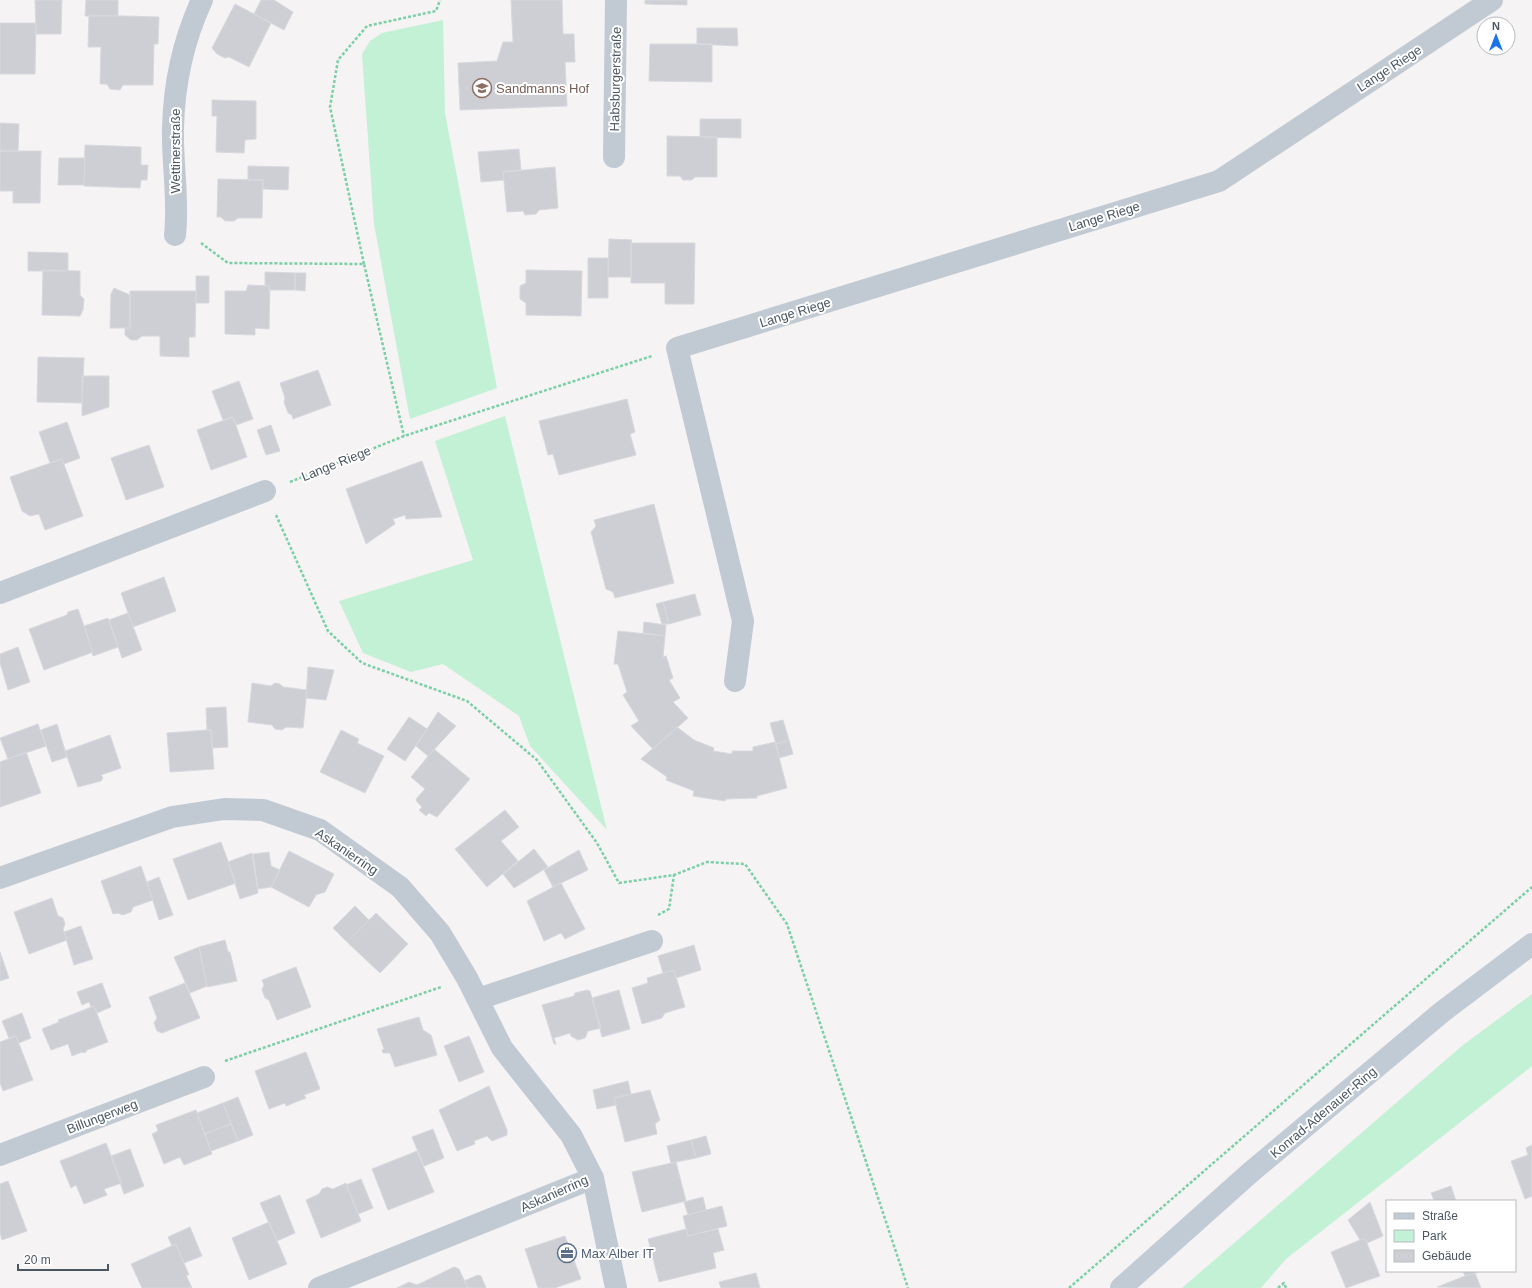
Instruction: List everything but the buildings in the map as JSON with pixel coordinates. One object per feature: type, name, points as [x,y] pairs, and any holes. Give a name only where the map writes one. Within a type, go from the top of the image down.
[{"type":"main road","name":"Konrad-Adenauer-Ring","points":[[1121,1288],[1257,1167],[1442,1012],[1532,944]]},
{"type":"street","name":"Wettinerstraße","points":[[175,230],[172,127],[179,72],[193,19],[202,0]]},
{"type":"street","name":"Habsburgerstraße","points":[[614,157],[616,0]]},
{"type":"street","name":"Lange Riege","points":[[677,348],[1218,181],[1492,0]]},
{"type":"street","points":[[677,348],[743,621],[735,680]]},
{"type":"street","points":[[0,593],[265,491]]},
{"type":"street","name":"Askanierring","points":[[0,878],[172,817],[224,809],[263,810],[320,830],[400,887],[440,933],[467,978],[502,1048],[571,1135],[593,1178],[319,1288]]},
{"type":"street","points":[[478,999],[652,941]]},
{"type":"street","name":"Billungerweg","points":[[0,1155],[204,1077]]},
{"type":"street","points":[[593,1178],[616,1288]]},
{"type":"path","points":[[404,436],[364,264],[330,106],[338,60],[367,26],[436,11],[440,0]]},
{"type":"path","points":[[175,230],[228,263],[364,264]]},
{"type":"path","name":"Lange Riege","points":[[265,491],[404,436],[677,348]]},
{"type":"path","points":[[265,491],[328,632],[362,663],[467,701],[537,760],[597,843],[619,883],[674,875],[707,862],[745,864],[787,924],[908,1288]]},
{"type":"path","points":[[652,941],[645,921],[669,909],[674,875]]},
{"type":"path","points":[[1069,1288],[1532,887]]},
{"type":"path","points":[[204,1077],[227,1059],[467,978]]},
{"type":"path","points":[[1278,1288],[1284,1282],[1286,1288]]},
{"type":"green space","points":[[443,20],[445,113],[497,388],[410,419],[374,224],[362,54],[370,41],[382,33]]},
{"type":"green space","points":[[505,416],[607,830],[530,746],[519,716],[443,664],[411,672],[363,653],[339,601],[473,560],[435,441]]},
{"type":"green space","points":[[1532,994],[1532,1066],[1286,1259],[1261,1288],[1182,1288],[1463,1045]]},
{"type":"place","name":"Sandmanns Hof","points":[[482,88]]},
{"type":"place","name":"Max Alber IT","points":[[567,1253]]}]
